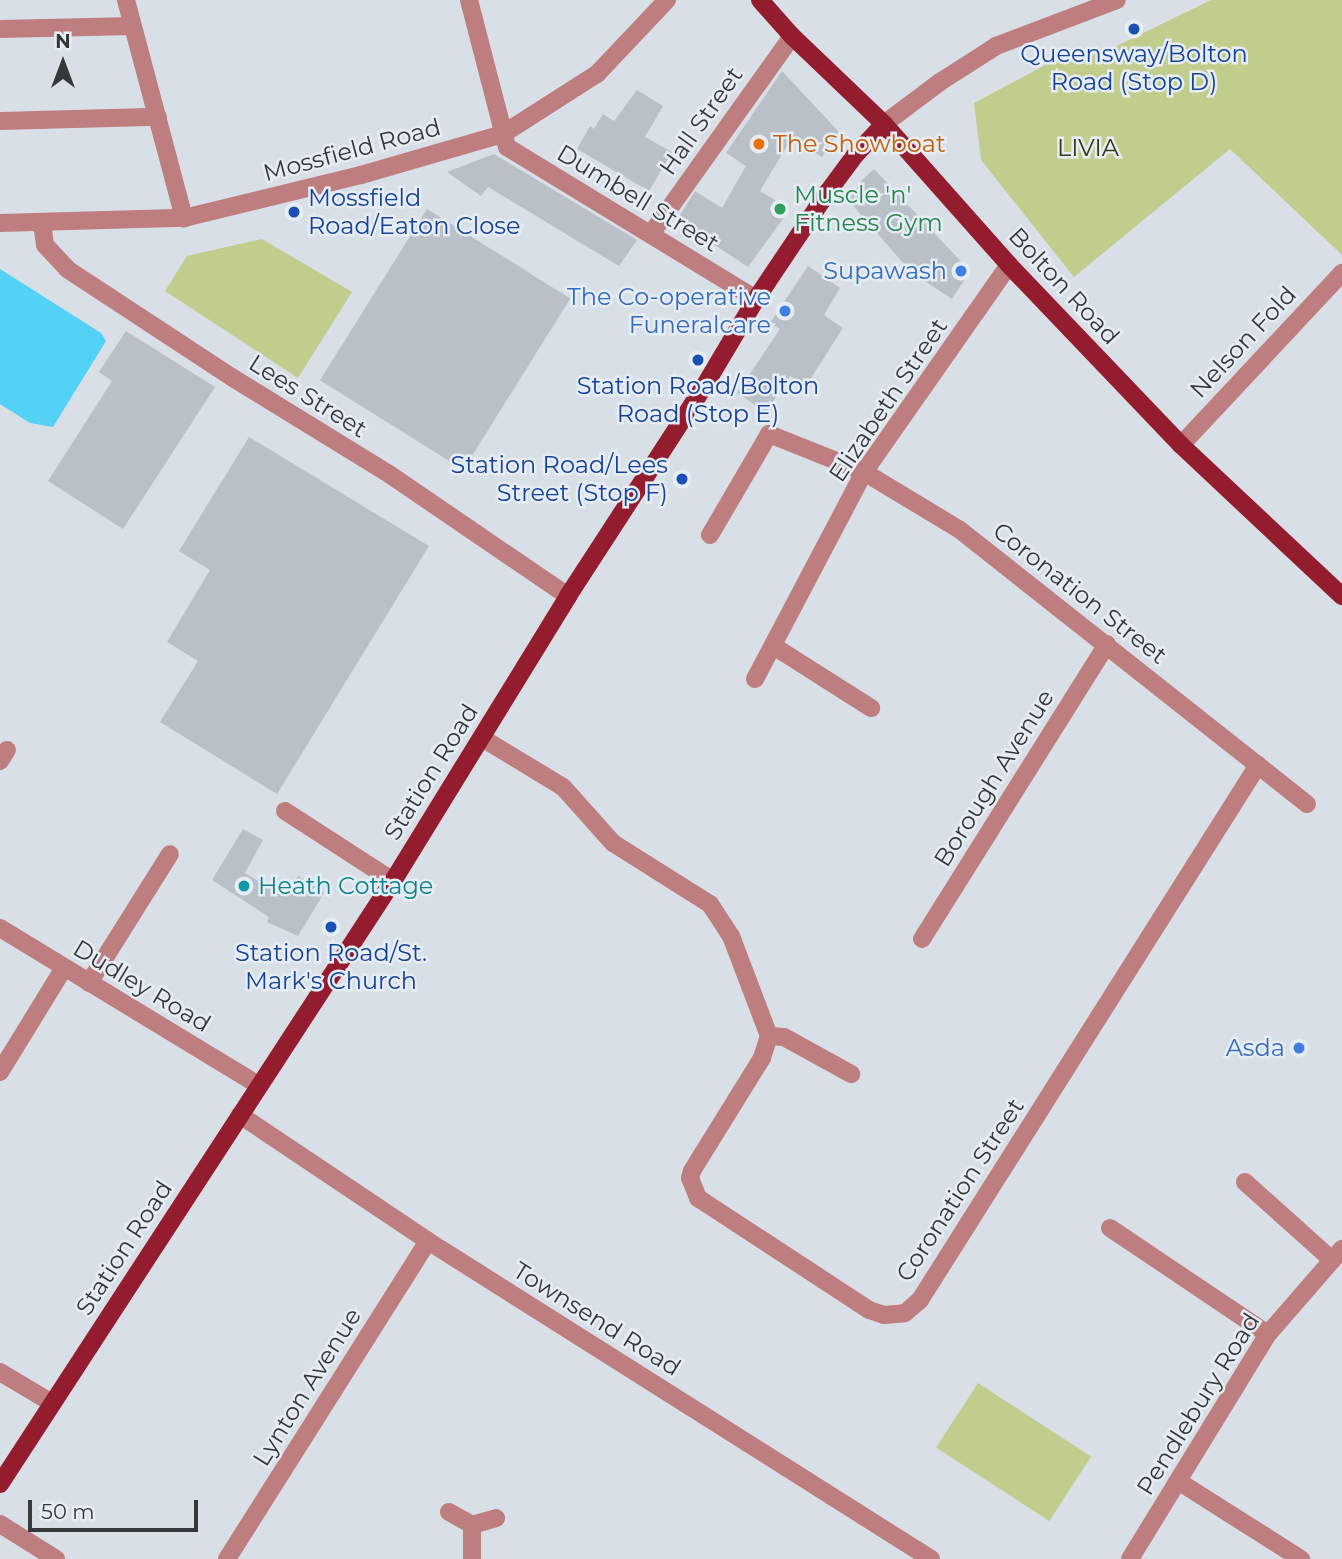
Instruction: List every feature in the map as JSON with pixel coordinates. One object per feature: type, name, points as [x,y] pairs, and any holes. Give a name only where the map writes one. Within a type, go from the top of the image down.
[{"type":"main road","name":"Bolton Road","points":[[760,0],[792,36],[884,124],[1009,265],[1181,445],[1342,596]]},
{"type":"main road","name":"Station Road","points":[[0,1484],[393,881],[568,596],[702,390],[756,299],[834,183],[884,124]]},
{"type":"street","points":[[126,0],[184,218]]},
{"type":"street","points":[[469,0],[503,134]]},
{"type":"street","name":"Mossfield Road","points":[[0,223],[184,218],[361,176],[503,134],[597,74],[667,0]]},
{"type":"street","points":[[884,124],[940,82],[996,47],[1117,0]]},
{"type":"street","points":[[0,29],[133,26]]},
{"type":"street","name":"Hall Street","points":[[651,234],[792,36]]},
{"type":"street","points":[[0,121],[158,117]]},
{"type":"street","name":"Dumbell Street","points":[[503,134],[507,147],[756,299]]},
{"type":"street","name":"Lees Street","points":[[42,223],[46,245],[67,269],[233,378],[389,474],[568,596]]},
{"type":"street","name":"Elizabeth Street","points":[[755,679],[775,647],[864,472],[1009,265]]},
{"type":"street","name":"Nelson Fold","points":[[1181,445],[1342,273]]},
{"type":"street","name":"Coronation Street","points":[[710,535],[769,434],[864,472],[960,530],[1307,804]]},
{"type":"street","name":"Borough Avenue","points":[[922,939],[1107,644]]},
{"type":"street","points":[[775,647],[871,708]]},
{"type":"street","points":[[482,737],[563,787],[613,843],[710,904],[731,936],[769,1036],[784,1037],[851,1074]]},
{"type":"street","name":"Coronation Street","points":[[769,1036],[762,1059],[692,1171],[691,1178],[698,1198],[869,1310],[895,1316],[905,1313],[920,1300],[1258,765]]},
{"type":"street","points":[[285,811],[393,881]]},
{"type":"street","points":[[89,983],[170,854]]},
{"type":"street","name":"Dudley Road","points":[[0,928],[258,1085]]},
{"type":"street","points":[[0,1072],[64,968]]},
{"type":"street","name":"Townsend Road","points":[[240,1115],[428,1241],[931,1559]]},
{"type":"street","points":[[1245,1182],[1337,1255]]},
{"type":"street","points":[[1110,1228],[1268,1334]]},
{"type":"street","name":"Lynton Avenue","points":[[227,1559],[428,1241]]},
{"type":"street","name":"Pendlebury Road","points":[[1130,1559],[1268,1334],[1337,1255]]},
{"type":"street","points":[[0,1372],[52,1403]]},
{"type":"street","points":[[1178,1481],[1301,1559]]},
{"type":"street","points":[[449,1512],[471,1525],[496,1518]]},
{"type":"street","points":[[0,1524],[56,1559]]},
{"type":"street","points":[[471,1525],[472,1559]]},
{"type":"green space","name":"LIVIA","points":[[1211,0],[1342,0],[1342,255],[1230,149],[1074,277],[981,160],[974,103],[1051,62],[1102,53]]},
{"type":"green space","points":[[262,239],[352,292],[298,378],[165,291],[187,256]]},
{"type":"green space","points":[[978,1383],[1091,1457],[1049,1521],[936,1448]]},
{"type":"water","points":[[0,269],[101,333],[106,341],[53,427],[30,423],[0,404]]},
{"type":"building","points":[[782,71],[839,132],[822,157],[791,139],[760,191],[790,209],[748,267],[677,220],[695,191],[722,208],[746,166],[726,153]]},
{"type":"building","points":[[637,90],[663,106],[645,137],[672,152],[649,191],[577,149],[590,126],[594,129],[603,114],[614,121]]},
{"type":"building","points":[[494,154],[637,240],[619,266],[488,187],[481,196],[447,172]]},
{"type":"building","points":[[874,169],[970,271],[952,299],[911,272],[849,201],[860,182]]},
{"type":"building","points":[[427,209],[570,299],[463,470],[320,380]]},
{"type":"building","points":[[808,266],[840,288],[824,315],[843,328],[806,386],[790,376],[766,412],[737,393],[780,329],[770,323]]},
{"type":"building","points":[[126,331],[215,387],[123,529],[48,481],[112,381],[99,372]]},
{"type":"building","points":[[249,437],[429,546],[277,794],[160,722],[198,661],[167,642],[210,570],[179,551]]},
{"type":"building","name":"Heath Cottage","points":[[243,829],[263,840],[245,873],[282,896],[298,876],[324,893],[298,936],[267,922],[269,917],[212,880]]},
{"type":"place","name":"Queensway/Bolton Road (Stop D)","points":[[1134,29]]},
{"type":"place","name":"The Showboat","points":[[759,144]]},
{"type":"place","name":"Muscle 'n' Fitness Gym","points":[[780,209]]},
{"type":"place","name":"Mossfield Road/Eaton Close","points":[[294,212]]},
{"type":"place","name":"Supawash","points":[[961,271]]},
{"type":"place","name":"The Co-operative Funeralcare","points":[[785,311]]},
{"type":"place","name":"Station Road/Bolton Road (Stop E)","points":[[698,360]]},
{"type":"place","name":"Station Road/Lees Street (Stop F)","points":[[682,479]]},
{"type":"place","name":"Heath Cottage","points":[[244,886]]},
{"type":"place","name":"Station Road/St. Mark's Church","points":[[331,927]]},
{"type":"place","name":"Asda","points":[[1299,1048]]}]
